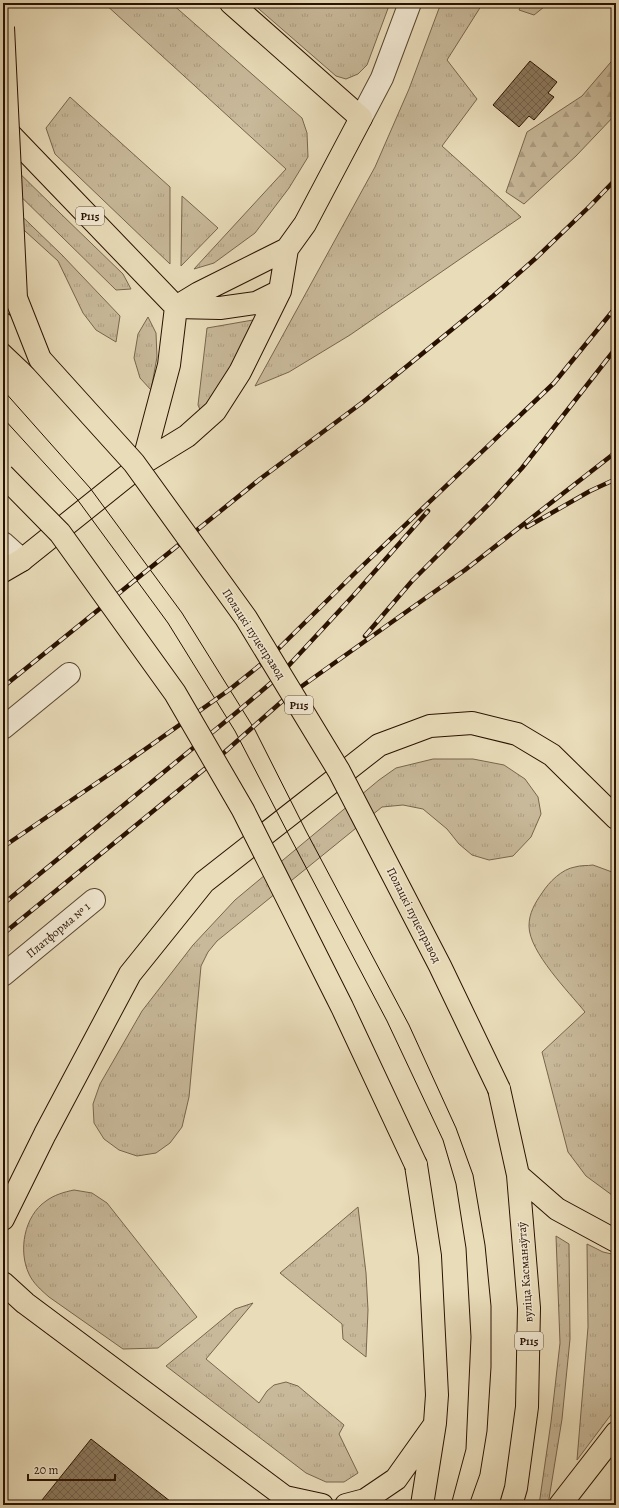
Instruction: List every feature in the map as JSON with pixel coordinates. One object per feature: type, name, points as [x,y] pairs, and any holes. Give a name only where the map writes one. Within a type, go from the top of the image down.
[{"type":"main road","points":[[3,571],[22,560],[143,464],[187,436],[216,411],[240,372],[280,291],[287,249],[305,224],[361,118],[231,3]]},
{"type":"main road","name":"Полацкі пуцеправод","points":[[3,27],[16,298],[40,359]]},
{"type":"main road","name":"Р115","points":[[3,127],[176,307]]},
{"type":"main road","points":[[176,307],[199,293],[287,249]]},
{"type":"main road","points":[[176,307],[220,308],[256,303],[280,291]]},
{"type":"main road","points":[[143,464],[169,365],[176,307]]},
{"type":"main road","name":"Полацкі пуцеправод","points":[[3,324],[40,359],[134,463],[246,618],[339,771],[440,966],[499,1088]]},
{"type":"main road","points":[[3,475],[60,533],[175,693],[243,810],[342,1006],[416,1165],[430,1256],[436,1395],[436,1423],[422,1505]]},
{"type":"main road","points":[[3,1219],[45,1134],[130,974],[204,882],[379,745],[430,726],[472,723],[517,734],[552,755],[616,818]]},
{"type":"main road","name":"вуліца Касманаўтаў","points":[[499,1088],[518,1175],[529,1308],[527,1407],[516,1488],[511,1505]]},
{"type":"main road","points":[[518,1175],[557,1209],[616,1241]]},
{"type":"main road","points":[[3,1283],[32,1307],[289,1501],[322,1505]]},
{"type":"main road","points":[[346,1505],[365,1500],[396,1479],[436,1423]]},
{"type":"main road","points":[[560,1505],[616,1432]]},
{"type":"street","points":[[361,118],[382,78],[410,3]]},
{"type":"street","points":[[3,543],[22,560]]},
{"type":"street","points":[[3,728],[68,674]]},
{"type":"street","name":"Платформа № 1","points":[[3,975],[94,900]]},
{"type":"green space","points":[[104,3],[171,3],[302,118],[307,133],[308,157],[289,188],[255,233],[214,263],[194,269],[286,169]]},
{"type":"green space","points":[[252,3],[390,3],[367,65],[358,74],[346,79],[336,76]]},
{"type":"green space","points":[[441,3],[483,3],[447,60],[477,99],[442,146],[521,217],[350,335],[289,372],[255,386],[375,167],[409,89]]},
{"type":"green space","points":[[522,3],[549,3],[534,15],[519,10]]},
{"type":"green space","points":[[616,56],[616,114],[576,156],[524,204],[506,192],[527,132],[582,96]]},
{"type":"green space","points":[[70,97],[170,187],[170,264],[55,154],[46,128]]},
{"type":"green space","points":[[3,157],[123,274],[131,289],[116,290],[3,179]]},
{"type":"green space","points":[[182,196],[218,228],[181,266]]},
{"type":"green space","points":[[3,198],[62,255],[120,316],[116,342],[96,330],[83,313],[58,261],[3,211]]},
{"type":"green space","points":[[148,317],[156,333],[157,357],[151,390],[140,378],[134,358],[138,334]]},
{"type":"green space","points":[[253,320],[241,349],[210,405],[201,412],[198,405],[207,328]]},
{"type":"green space","points":[[433,759],[473,759],[504,765],[525,779],[538,797],[541,814],[531,837],[513,856],[489,860],[472,855],[459,844],[447,829],[423,809],[403,805],[382,807],[217,941],[208,952],[201,966],[189,1097],[182,1127],[170,1143],[156,1153],[137,1156],[119,1150],[104,1139],[94,1123],[93,1104],[100,1084],[142,1011],[193,945],[235,900],[379,780],[396,768]]},
{"type":"green space","points":[[593,865],[616,874],[616,1198],[586,1176],[568,1152],[542,1052],[585,1012],[542,959],[531,936],[529,926],[531,912],[535,904],[552,880],[570,868]]},
{"type":"green space","points":[[74,1190],[92,1193],[107,1203],[197,1317],[158,1348],[123,1349],[49,1297],[29,1274],[24,1255],[25,1234],[28,1225],[39,1208],[46,1201],[59,1194]]},
{"type":"green space","points":[[358,1207],[366,1273],[368,1310],[366,1357],[343,1339],[342,1324],[280,1273]]},
{"type":"green space","points":[[556,1236],[569,1244],[570,1339],[562,1419],[548,1505],[539,1505],[551,1422],[560,1343]]},
{"type":"green space","points":[[587,1244],[603,1252],[616,1255],[616,1408],[577,1460],[588,1327]]},
{"type":"green space","points":[[253,1303],[206,1359],[259,1403],[267,1391],[274,1385],[286,1382],[298,1386],[344,1425],[339,1434],[358,1473],[344,1482],[326,1482],[306,1473],[166,1366],[235,1309]]},
{"type":"building","points":[[530,61],[557,82],[548,93],[554,97],[534,120],[529,116],[519,127],[493,105]]},
{"type":"building","points":[[91,1439],[175,1505],[38,1505]]},
{"type":"tram line","points":[[3,390],[90,488],[182,613],[255,730],[306,831],[409,1025],[456,1128],[473,1175],[485,1245],[491,1306],[491,1367],[487,1431],[480,1474],[469,1505]]},
{"type":"tram line","points":[[3,418],[77,499],[168,623],[235,731],[387,1021],[443,1140],[456,1184],[466,1248],[471,1337],[466,1449],[451,1505]]},
{"type":"railway","points":[[3,687],[260,479],[363,402],[493,296],[536,258],[616,179]]},
{"type":"railway","points":[[3,847],[229,690],[270,657],[357,571],[554,383],[616,307]]},
{"type":"railway","points":[[365,636],[412,581],[491,502],[522,468],[616,348]]},
{"type":"railway","points":[[3,934],[218,758],[288,696],[465,570],[616,452]]},
{"type":"railway","points":[[527,527],[590,491],[616,479]]},
{"type":"railway","points":[[3,904],[279,676],[353,596],[428,511]]}]
